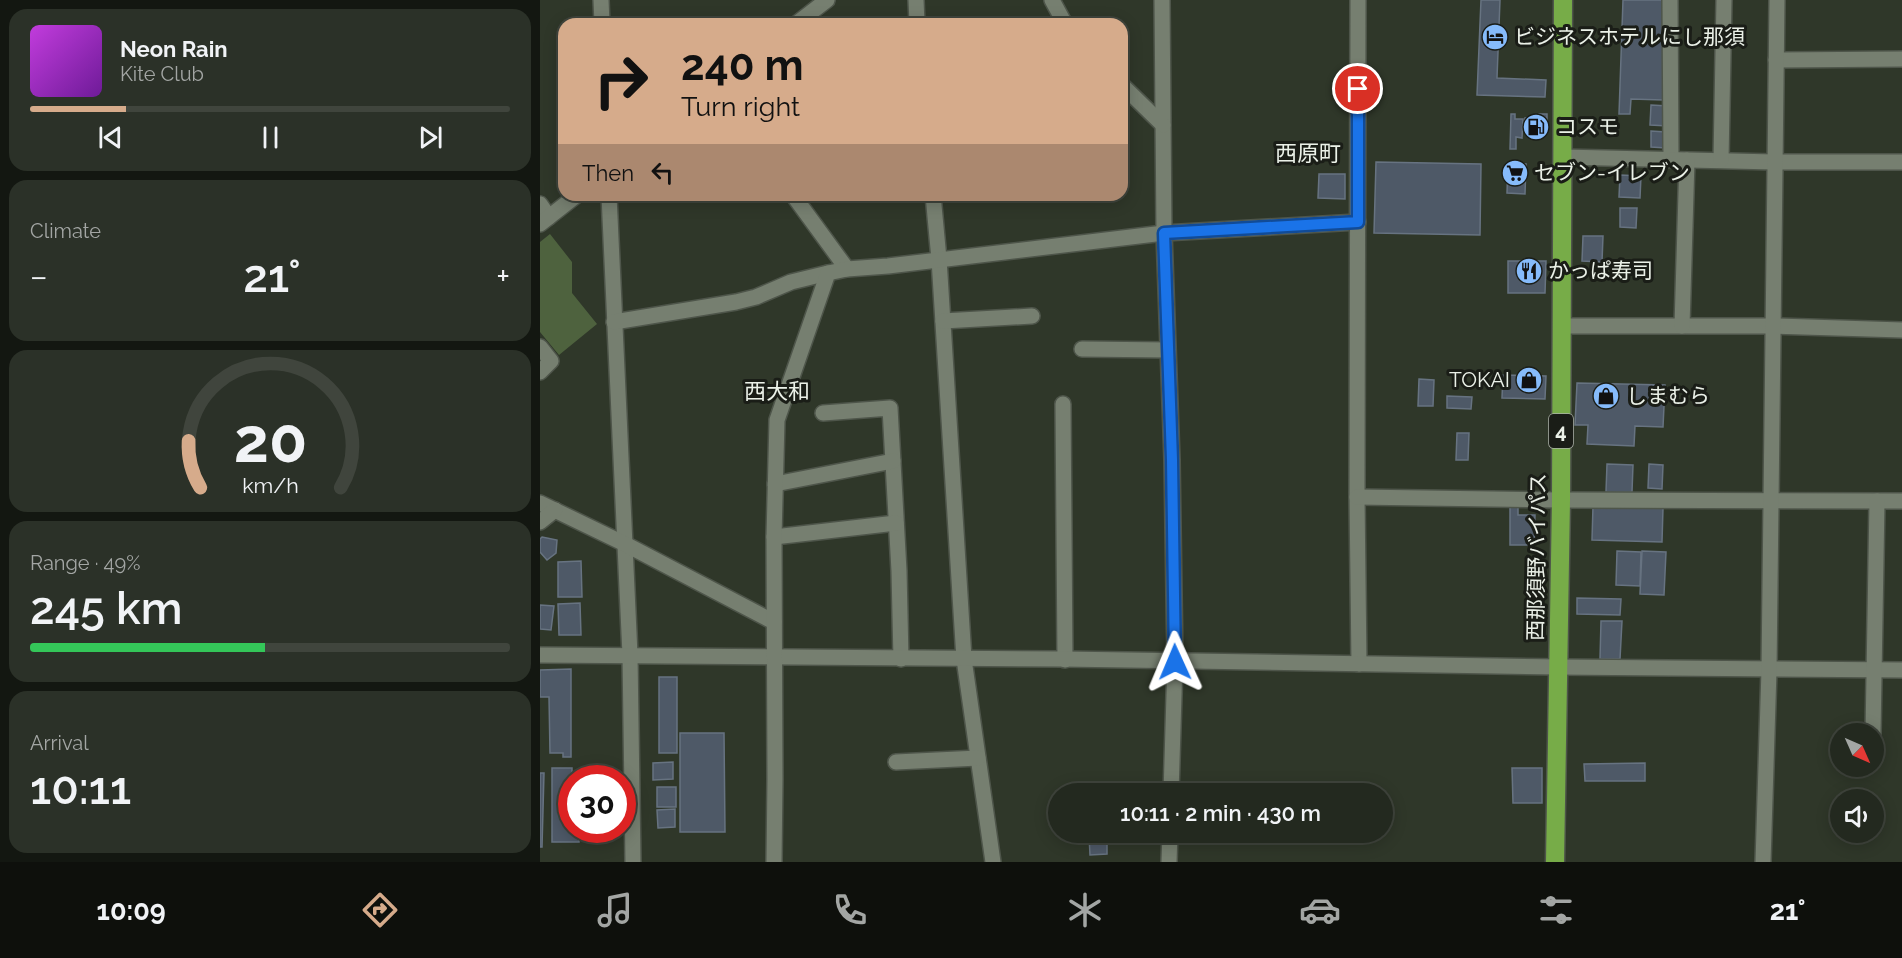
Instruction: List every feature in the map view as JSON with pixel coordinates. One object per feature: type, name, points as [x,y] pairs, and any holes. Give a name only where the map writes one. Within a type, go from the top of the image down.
[{"type":"highway","name":"西那須野バイパス","points":[[1555,862],[1561,500],[1563,0]]},
{"type":"street","points":[[601,0],[602,18]]},
{"type":"street","points":[[804,18],[827,0]]},
{"type":"street","points":[[916,0],[917,18]]},
{"type":"street","points":[[1052,0],[1062,18]]},
{"type":"street","points":[[1162,0],[1164,233],[1172,460],[1175,662],[1171,783]]},
{"type":"street","points":[[1358,0],[1359,664]]},
{"type":"street","points":[[1670,0],[1671,159]]},
{"type":"street","points":[[1720,160],[1724,0]]},
{"type":"street","points":[[1763,862],[1769,669],[1777,0]]},
{"type":"street","points":[[1776,60],[1902,59]]},
{"type":"street","points":[[1128,91],[1163,125]]},
{"type":"street","points":[[1563,157],[1774,162],[1902,162]]},
{"type":"street","points":[[1682,326],[1687,160]]},
{"type":"street","points":[[540,204],[544,221],[570,201]]},
{"type":"street","points":[[609,201],[630,655],[633,862]]},
{"type":"street","points":[[797,201],[847,269]]},
{"type":"street","points":[[934,201],[964,659],[993,862]]},
{"type":"street","points":[[614,322],[736,302],[756,297],[790,282],[847,269],[1164,233],[1358,222]]},
{"type":"street","points":[[774,862],[774,537],[777,420],[778,411],[828,273]]},
{"type":"street","points":[[943,321],[1032,316]]},
{"type":"street","points":[[1561,326],[1902,330]]},
{"type":"street","points":[[540,347],[551,361],[540,372]]},
{"type":"street","points":[[1082,349],[1168,350]]},
{"type":"street","points":[[1063,404],[1065,660]]},
{"type":"street","points":[[823,413],[890,408],[901,659]]},
{"type":"street","points":[[775,484],[893,461]]},
{"type":"street","points":[[1357,497],[1902,501]]},
{"type":"street","points":[[1873,723],[1877,501]]},
{"type":"street","points":[[540,504],[625,544],[774,622]]},
{"type":"street","points":[[540,522],[555,510]]},
{"type":"street","points":[[774,537],[896,523]]},
{"type":"street","points":[[540,655],[1902,670]]},
{"type":"street","points":[[896,762],[978,758]]},
{"type":"street","points":[[1169,862],[1170,843]]},
{"type":"green space","points":[[550,234],[572,262],[572,293],[597,324],[559,355],[540,332],[540,242]]},
{"type":"building","points":[[1481,0],[1500,0],[1497,78],[1546,80],[1545,97],[1477,95]]},
{"type":"building","points":[[1623,0],[1666,0],[1663,100],[1631,99],[1630,114],[1619,114]]},
{"type":"building","points":[[1651,105],[1668,106],[1668,126],[1650,125]]},
{"type":"building","points":[[1511,114],[1515,114],[1515,119],[1523,119],[1522,138],[1516,137],[1516,149],[1510,149]]},
{"type":"building","points":[[1539,114],[1547,114],[1547,132],[1538,132],[1538,127],[1524,127],[1525,118],[1539,118]]},
{"type":"building","points":[[1651,131],[1666,132],[1666,148],[1651,147]]},
{"type":"building","points":[[1376,162],[1481,164],[1480,235],[1374,233]]},
{"type":"building","points":[[1508,164],[1526,164],[1525,194],[1507,193]]},
{"type":"building","points":[[1319,174],[1345,174],[1345,199],[1318,198]]},
{"type":"building","points":[[1620,175],[1641,176],[1640,198],[1619,197]]},
{"type":"building","points":[[1620,208],[1637,208],[1636,228],[1620,227]]},
{"type":"building","points":[[1583,236],[1603,236],[1602,262],[1582,261]]},
{"type":"building","points":[[1508,261],[1546,261],[1545,293],[1508,293]]},
{"type":"building","points":[[1503,375],[1546,376],[1545,399],[1502,398]]},
{"type":"building","points":[[1419,379],[1434,380],[1433,406],[1418,406]]},
{"type":"building","points":[[1577,383],[1665,385],[1663,427],[1635,426],[1634,446],[1587,444],[1588,425],[1575,425]]},
{"type":"building","points":[[1447,396],[1472,397],[1471,409],[1447,408]]},
{"type":"building","points":[[1457,433],[1469,433],[1468,460],[1456,460]]},
{"type":"building","points":[[1607,464],[1633,465],[1632,492],[1606,492]]},
{"type":"building","points":[[1649,464],[1663,465],[1662,489],[1648,488]]},
{"type":"building","points":[[1510,505],[1518,505],[1518,515],[1535,515],[1534,545],[1510,545]]},
{"type":"building","points":[[1593,506],[1663,508],[1662,542],[1592,540]]},
{"type":"building","points":[[542,537],[557,540],[556,553],[547,560],[540,552]]},
{"type":"building","points":[[1617,551],[1641,552],[1640,586],[1616,585]]},
{"type":"building","points":[[1642,551],[1666,552],[1664,595],[1640,594]]},
{"type":"building","points":[[581,561],[582,597],[558,597],[558,562]]},
{"type":"building","points":[[1531,561],[1543,561],[1543,579],[1531,579]]},
{"type":"building","points":[[1577,598],[1621,599],[1620,615],[1577,614]]},
{"type":"building","points":[[580,603],[581,635],[559,635],[558,604]]},
{"type":"building","points":[[540,605],[554,606],[551,630],[540,629]]},
{"type":"building","points":[[1601,621],[1622,621],[1620,659],[1600,659]]},
{"type":"building","points":[[571,669],[571,757],[563,757],[563,753],[550,753],[549,697],[540,697],[540,670]]},
{"type":"building","points":[[659,677],[677,677],[677,753],[659,753]]},
{"type":"building","points":[[680,733],[724,733],[725,832],[680,832]]},
{"type":"building","points":[[673,762],[673,779],[653,780],[653,763]]},
{"type":"building","points":[[1645,763],[1645,781],[1585,781],[1584,764]]},
{"type":"building","points":[[552,768],[558,768],[558,842],[552,842]]},
{"type":"building","points":[[1512,768],[1542,768],[1542,803],[1513,803]]},
{"type":"building","points":[[540,773],[544,773],[542,847],[540,847]]},
{"type":"building","points":[[657,787],[676,787],[676,807],[657,807]]},
{"type":"building","points":[[675,809],[675,827],[658,828],[657,810]]},
{"type":"building","points":[[1089,843],[1107,843],[1107,854],[1090,855]]},
{"type":"place","name":"ビジネスホテルにし那須","points":[[1495,37]]},
{"type":"place","name":"コスモ","points":[[1536,127]]},
{"type":"place","name":"セブン-イレブン","points":[[1515,173]]},
{"type":"place","name":"かっぱ寿司","points":[[1529,271]]},
{"type":"place","name":"TOKAI","points":[[1529,380]]},
{"type":"place","name":"しまむら","points":[[1606,396]]},
{"type":"district","name":"西原町","points":[[1308,153]]},
{"type":"district","name":"西大和","points":[[777,391]]},
{"type":"route","points":[[1175,662],[1172,460],[1164,233],[1358,222],[1358,89]]}]
